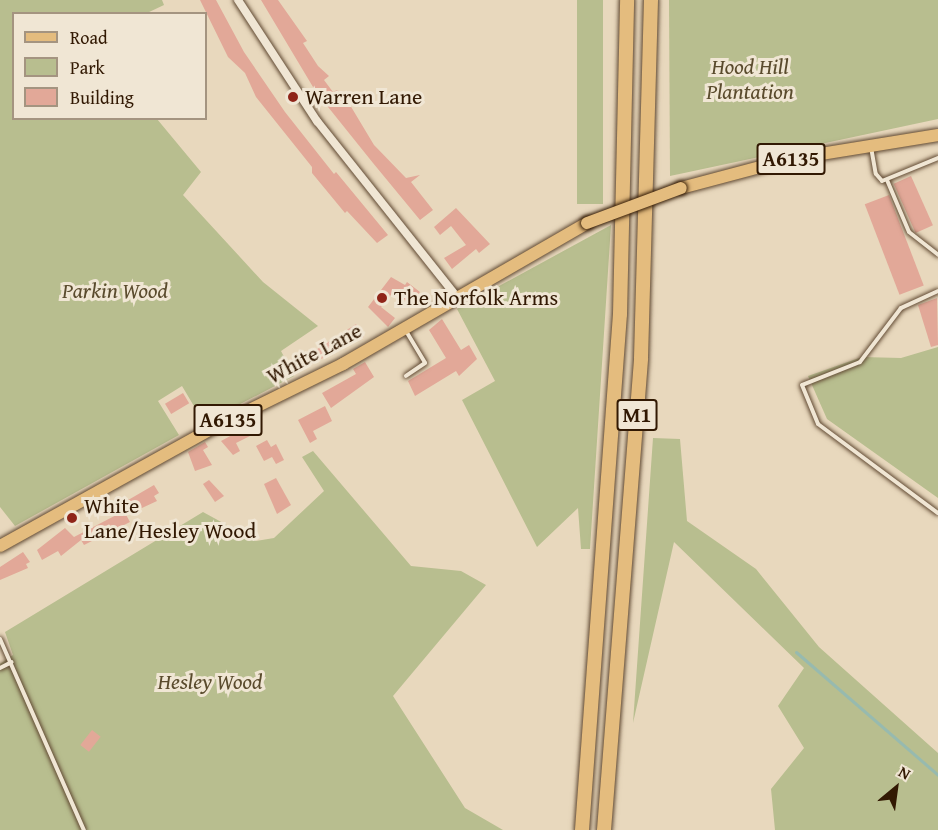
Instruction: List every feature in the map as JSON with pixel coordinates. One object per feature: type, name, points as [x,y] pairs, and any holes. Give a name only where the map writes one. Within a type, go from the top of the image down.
[{"type":"highway","name":"M1","points":[[621,0],[626,77]]},
{"type":"highway","name":"M1","points":[[582,830],[620,314],[627,0]]},
{"type":"highway","name":"M1","points":[[604,830],[641,358],[651,0]]},
{"type":"main road","name":"A6135","points":[[871,146],[938,135]]},
{"type":"main road","name":"White Lane","points":[[0,546],[213,428],[343,364],[456,296],[587,223],[681,188],[790,159],[871,146]]},
{"type":"street","points":[[237,0],[317,121],[456,296]]},
{"type":"lane","points":[[871,146],[876,174],[887,180],[909,232],[938,255]]},
{"type":"lane","points":[[887,180],[938,158]]},
{"type":"lane","points":[[938,291],[901,308],[860,362],[802,385],[818,424],[938,513]]},
{"type":"lane","points":[[404,328],[425,363],[406,376]]},
{"type":"lane","points":[[0,639],[84,830]]},
{"type":"lane","points":[[0,668],[12,662]]},
{"type":"green space","name":"Parkin Wood","points":[[0,0],[162,0],[164,5],[149,12],[12,12],[12,120],[158,120],[201,172],[183,195],[263,282],[318,326],[281,351],[294,376],[204,423],[182,386],[158,401],[179,435],[15,526],[0,507]]},
{"type":"green space","points":[[577,0],[603,0],[603,204],[577,204]]},
{"type":"green space","name":"Hood Hill Plantation","points":[[669,0],[938,0],[938,119],[670,176]]},
{"type":"green space","points":[[611,225],[590,549],[581,549],[578,508],[537,547],[462,400],[495,381],[457,309]]},
{"type":"green space","points":[[938,347],[938,498],[827,419],[808,376],[862,357],[901,358]]},
{"type":"green space","points":[[653,438],[680,439],[687,521],[756,569],[819,647],[938,753],[938,830],[775,830],[771,789],[804,748],[778,706],[804,668],[674,542],[633,723]]},
{"type":"green space","name":"Hesley Wood","points":[[313,451],[411,566],[461,571],[486,585],[393,696],[465,808],[503,830],[0,830],[0,664],[13,655],[5,632],[203,512],[256,541],[274,538],[324,491],[302,457]]},
{"type":"building","points":[[200,0],[216,0],[244,52],[285,112],[334,174],[336,172],[388,235],[377,243],[347,211],[345,213],[312,173],[312,167],[256,97],[245,73],[228,57]]},
{"type":"building","points":[[261,0],[278,0],[307,41],[303,43],[318,66],[329,76],[324,80],[333,92],[337,90],[344,95],[374,145],[406,178],[420,175],[411,182],[433,210],[420,220],[373,163],[316,92]]},
{"type":"building","points":[[911,176],[933,225],[916,233],[894,184]]},
{"type":"building","points":[[889,195],[924,286],[899,295],[865,204]]},
{"type":"building","points":[[456,208],[490,244],[479,253],[476,249],[452,269],[444,258],[466,245],[451,226],[440,235],[434,227]]},
{"type":"building","name":"The Norfolk Arms","points":[[391,277],[405,285],[407,282],[420,292],[410,304],[394,291],[381,307],[395,318],[388,327],[368,307]]},
{"type":"building","points":[[937,298],[938,345],[931,347],[918,305]]},
{"type":"building","points":[[442,319],[461,350],[469,345],[477,359],[459,376],[456,371],[415,396],[408,381],[446,358],[429,330]]},
{"type":"building","points":[[356,324],[364,337],[294,373],[288,361],[307,352],[308,355]]},
{"type":"building","points":[[365,362],[374,377],[331,408],[322,393],[356,374],[353,369]]},
{"type":"building","points":[[183,393],[189,403],[171,414],[165,404]]},
{"type":"building","points":[[325,406],[332,421],[313,431],[317,439],[310,443],[298,420]]},
{"type":"building","points":[[247,427],[252,435],[236,443],[240,451],[233,455],[221,441]]},
{"type":"building","points":[[267,440],[271,447],[276,444],[284,460],[276,464],[272,457],[264,461],[256,446]]},
{"type":"building","points":[[205,442],[208,447],[203,450],[212,465],[195,471],[188,452]]},
{"type":"building","points":[[276,478],[291,505],[277,514],[264,484]]},
{"type":"building","points":[[209,480],[224,496],[215,502],[203,484]]},
{"type":"building","points":[[154,485],[159,493],[154,496],[157,501],[129,514],[123,503]]},
{"type":"building","points":[[124,511],[130,522],[84,545],[81,540],[61,556],[58,551],[42,560],[37,550],[65,528],[74,537]]},
{"type":"building","points":[[23,552],[30,562],[26,564],[28,568],[0,580],[0,567]]},
{"type":"building","points":[[92,730],[101,737],[89,752],[80,745]]},
{"type":"waterway","points":[[796,652],[938,775]]},
{"type":"place","name":"Warren Lane","points":[[293,97]]},
{"type":"place","name":"The Norfolk Arms","points":[[382,298]]},
{"type":"place","name":"White Lane/Hesley Wood","points":[[72,518]]}]
